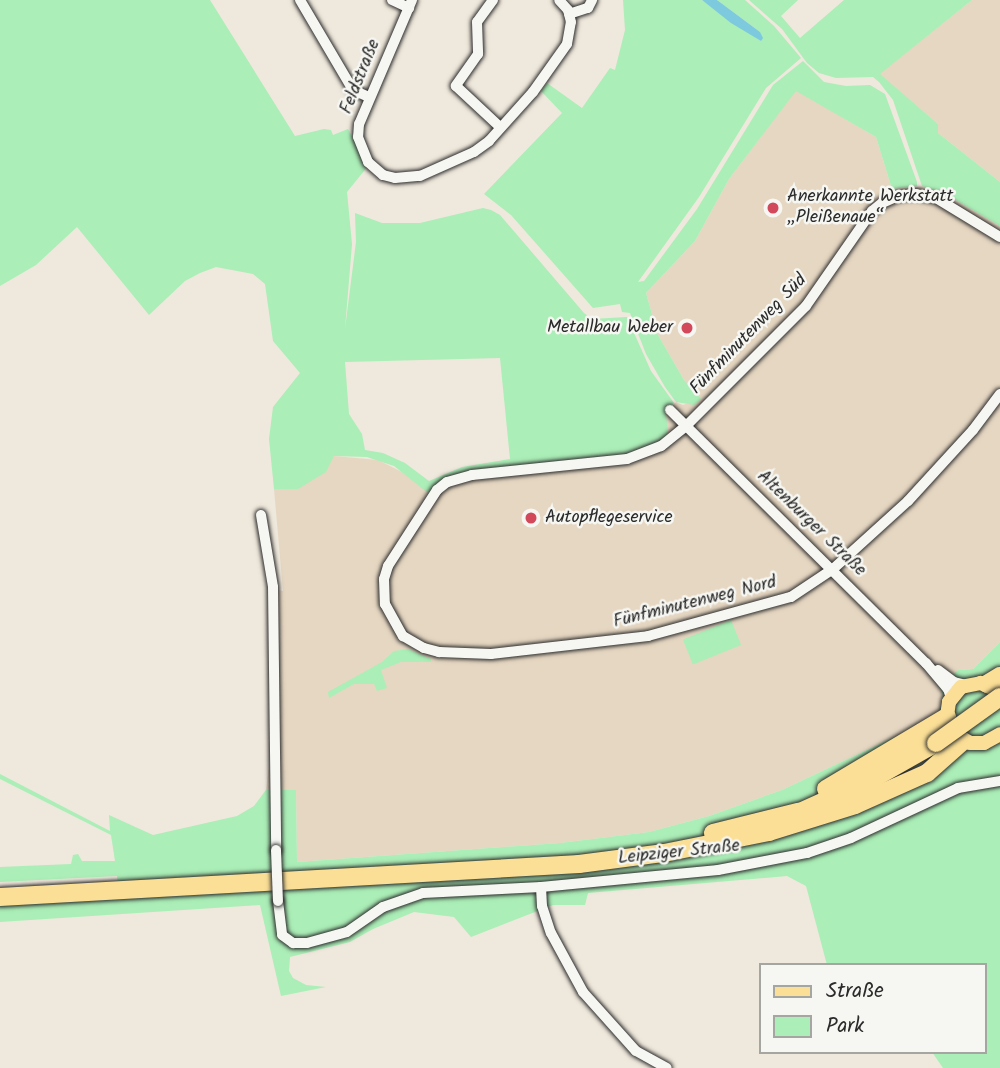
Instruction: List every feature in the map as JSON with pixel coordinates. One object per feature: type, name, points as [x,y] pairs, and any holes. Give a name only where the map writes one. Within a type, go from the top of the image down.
[{"type":"highway","points":[[723,841],[871,780],[936,743],[997,688]]},
{"type":"highway","points":[[765,819],[843,780],[947,718]]},
{"type":"highway","points":[[0,897],[579,864],[664,853],[801,824],[877,797],[927,773],[964,741]]},
{"type":"highway","points":[[0,887],[590,853],[686,839],[798,812]]},
{"type":"main road","points":[[997,688],[966,685],[951,698],[947,718],[951,729],[964,741],[984,743],[999,736]]},
{"type":"street","points":[[300,0],[353,90],[369,97]]},
{"type":"street","points":[[392,0],[411,4]]},
{"type":"street","points":[[493,0],[477,22],[478,54],[456,86],[500,127],[533,92],[567,44],[571,34],[569,14],[559,0]]},
{"type":"street","points":[[569,14],[588,8],[592,0]]},
{"type":"street","name":"Feldstraße","points":[[411,4],[359,124],[358,137],[372,167],[395,178],[420,176],[474,152],[500,127]]},
{"type":"street","name":"Fünfminutenweg Süd","points":[[685,426],[806,306],[872,211],[882,203],[898,196],[916,194],[936,198],[1000,236]]},
{"type":"street","points":[[833,569],[908,501],[973,430],[1000,394]]},
{"type":"street","name":"Altenburger Straße","points":[[670,410],[926,663],[948,689],[951,698]]},
{"type":"street","name":"Fünfminutenweg Nord","points":[[685,426],[661,446],[627,459],[472,475],[447,482],[429,500],[388,566],[383,595],[393,624],[410,642],[439,652],[491,654],[602,643],[648,636],[791,597],[833,569]]},
{"type":"street","name":"Leipziger Straße","points":[[261,515],[273,587],[278,901],[282,935],[293,943],[307,943],[347,932],[383,907],[407,896],[541,887],[718,870],[807,853],[851,838],[958,788],[1000,781]]},
{"type":"street","name":"Altenburger Straße","points":[[926,663],[954,682],[966,685]]},
{"type":"street","points":[[541,887],[545,915],[567,966],[583,992],[636,1051],[667,1068]]},
{"type":"shaded area","points":[[972,0],[1000,0],[1000,182],[938,133],[938,124],[879,74]]},
{"type":"shaded area","points":[[796,90],[876,137],[892,189],[926,186],[942,192],[1000,226],[1000,642],[973,669],[958,670],[943,695],[940,710],[924,723],[782,790],[709,816],[649,832],[560,843],[297,862],[296,790],[266,790],[269,766],[268,588],[283,591],[274,489],[298,489],[334,456],[378,460],[434,488],[666,433],[666,412],[676,402],[683,405],[700,399],[684,380],[658,335],[646,293],[695,241],[729,179]]},
{"type":"green space","points":[[0,0],[210,0],[295,136],[324,129],[331,130],[333,135],[348,129],[368,166],[347,192],[352,244],[345,329],[356,242],[355,213],[382,223],[420,223],[483,208],[491,210],[500,215],[584,313],[592,319],[627,317],[651,371],[674,403],[666,412],[668,436],[633,454],[543,464],[434,488],[428,493],[394,466],[367,457],[334,456],[326,472],[298,489],[274,489],[269,439],[273,407],[300,373],[273,341],[265,284],[253,274],[216,267],[200,273],[185,281],[149,315],[77,227],[36,265],[0,286]],"holes":[[[500,358],[510,459],[462,467],[429,481],[405,463],[383,453],[365,450],[362,434],[349,414],[345,362]]]},
{"type":"green space","points":[[623,0],[702,0],[761,41],[760,32],[717,0],[745,0],[774,26],[801,58],[766,88],[699,197],[638,282],[644,281],[697,209],[773,85],[803,61],[824,82],[846,86],[870,85],[885,94],[917,182],[917,186],[892,189],[876,137],[796,91],[729,179],[695,241],[646,293],[658,335],[684,380],[701,399],[694,405],[676,402],[665,387],[646,354],[630,313],[622,312],[620,304],[593,308],[511,215],[484,194],[562,113],[541,91],[547,83],[582,108],[610,68],[615,70],[625,30]]},
{"type":"green space","points":[[749,0],[798,0],[781,16],[800,38],[844,0],[972,0],[880,74],[938,124],[938,133],[1000,182],[1000,226],[942,192],[922,186],[893,100],[879,82],[873,77],[836,78],[819,73],[807,63],[782,29]]},
{"type":"green space","points":[[731,620],[741,645],[693,665],[683,639]]},
{"type":"green space","points":[[1000,642],[1000,1068],[943,1068],[933,1054],[986,1054],[986,963],[826,963],[806,886],[787,876],[588,893],[585,905],[553,905],[471,937],[454,917],[414,912],[350,942],[290,957],[289,971],[293,978],[306,985],[326,987],[281,996],[260,905],[0,922],[0,900],[119,893],[117,876],[0,882],[0,867],[71,864],[73,855],[78,854],[82,861],[115,861],[111,835],[0,779],[0,774],[110,831],[109,815],[153,835],[237,816],[254,806],[266,790],[296,790],[297,862],[560,843],[649,832],[709,816],[782,790],[924,723],[940,710],[943,695],[939,686],[958,670],[973,669]]},
{"type":"green space","points":[[408,649],[431,659],[431,662],[401,662],[381,670],[387,688],[377,691],[374,684],[354,684],[329,698],[328,692],[382,662],[394,651]]},
{"type":"water","points":[[702,0],[717,0],[760,32],[763,38],[761,41],[731,23]]},
{"type":"place","name":"Anerkannte Werkstatt „Pleißenaue“","points":[[773,208]]},
{"type":"place","name":"Metallbau Weber","points":[[687,328]]},
{"type":"place","name":"Autopflegeservice","points":[[531,518]]}]
